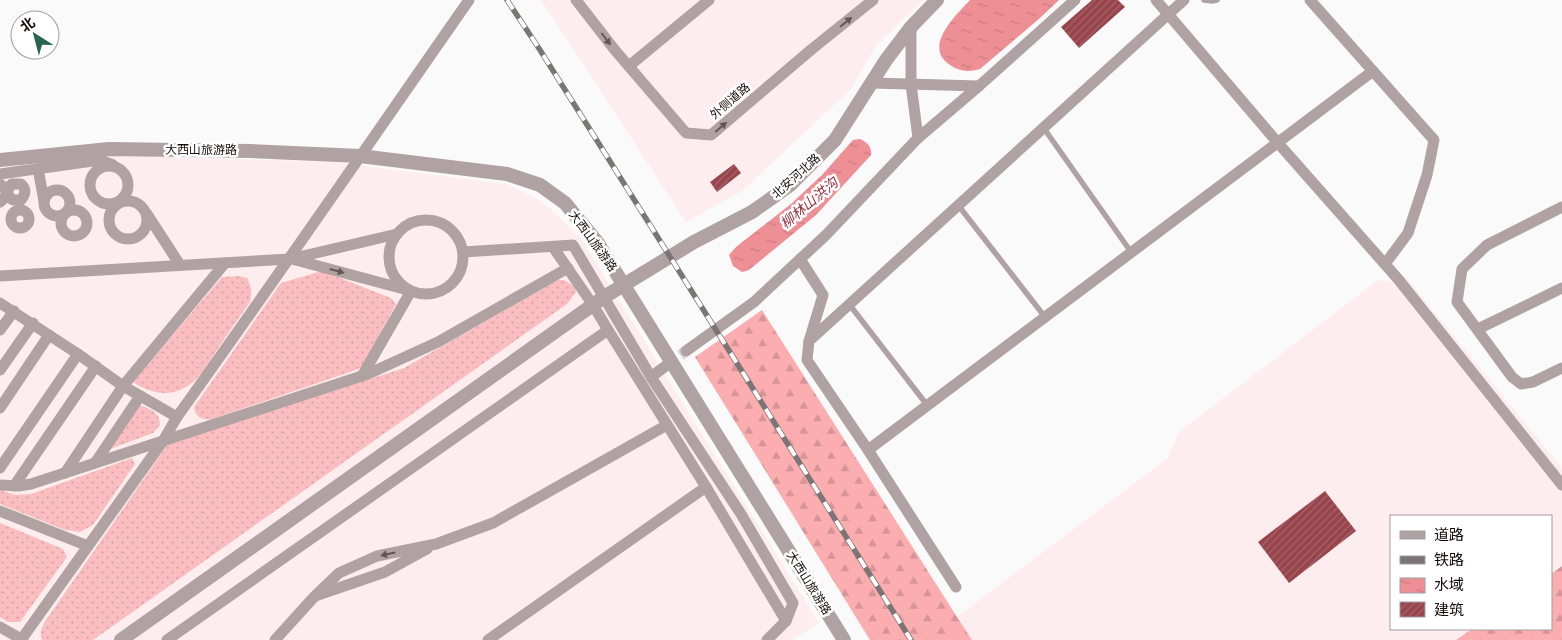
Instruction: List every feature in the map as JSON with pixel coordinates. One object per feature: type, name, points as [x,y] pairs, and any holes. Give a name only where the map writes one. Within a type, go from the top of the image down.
[{"type":"street","points":[[0,627],[22,640],[470,0]]},
{"type":"street","name":"外侧道路","points":[[576,0],[686,133],[711,135],[873,0]]},
{"type":"street","points":[[629,66],[709,0]]},
{"type":"street","name":"北安河北路","points":[[120,640],[599,301],[694,242],[752,212],[790,185],[835,140],[886,60],[911,27],[937,0]]},
{"type":"street","points":[[686,352],[754,302],[826,235],[918,138],[1075,0]]},
{"type":"street","points":[[1156,0],[1278,143],[1385,264],[1562,485]]},
{"type":"street","points":[[808,341],[1184,0]]},
{"type":"street","points":[[1310,0],[1434,140],[1427,175],[1408,233],[1385,264]]},
{"type":"street","points":[[911,27],[911,84],[918,138]]},
{"type":"street","points":[[868,450],[1373,71]]},
{"type":"street","points":[[872,83],[979,86]]},
{"type":"street","name":"大西山旅游路","points":[[0,160],[109,149],[250,151],[360,156],[507,174],[540,184],[566,202],[597,242],[844,640]]},
{"type":"street","points":[[0,174],[100,160],[106,161],[125,174],[128,184],[126,195],[110,212],[108,219],[108,225],[116,236],[121,239],[134,239],[144,231],[147,218],[145,212]]},
{"type":"street","points":[[117,168],[106,166],[96,172],[90,182],[90,188],[96,199],[101,203],[112,204],[131,201],[137,203],[145,212],[180,266]]},
{"type":"street","points":[[38,169],[44,201],[46,210],[53,215],[62,215],[66,213],[70,206],[70,199],[63,191],[56,190],[48,193],[44,201]]},
{"type":"street","points":[[1562,207],[1487,245],[1462,269],[1457,302],[1512,377],[1521,384],[1533,382],[1562,368]]},
{"type":"street","points":[[0,216],[14,227]]},
{"type":"street","points":[[290,259],[417,294],[429,295],[441,292],[451,285],[459,275],[463,264],[460,240],[452,230],[430,220],[418,221],[407,225],[397,234],[391,245],[388,257],[390,270],[397,281],[408,290]]},
{"type":"street","points":[[0,276],[290,259],[397,234]]},
{"type":"street","points":[[463,252],[573,245],[599,301],[608,330],[706,487],[786,621]]},
{"type":"street","points":[[553,247],[568,268],[599,301],[651,377],[741,514],[793,604],[786,621],[767,640]]},
{"type":"street","points":[[800,259],[823,295],[808,341],[807,360],[868,450],[956,587]]},
{"type":"street","points":[[65,473],[123,386],[225,263]]},
{"type":"street","points":[[0,485],[31,484],[362,376],[438,342],[568,268]]},
{"type":"street","points":[[1478,329],[1562,288]]},
{"type":"street","points":[[362,376],[408,290]]},
{"type":"street","points":[[0,302],[123,386],[177,417]]},
{"type":"street","points":[[0,330],[14,311]]},
{"type":"street","points":[[0,370],[32,324]]},
{"type":"street","points":[[167,640],[608,330]]},
{"type":"street","points":[[0,408],[49,334]]},
{"type":"street","points":[[0,468],[78,354]]},
{"type":"street","points":[[651,377],[667,365]]},
{"type":"street","points":[[14,486],[96,366]]},
{"type":"street","points":[[95,463],[140,396]]},
{"type":"street","points":[[314,597],[385,572],[436,544],[493,523],[667,425]]},
{"type":"street","points":[[488,640],[706,487]]},
{"type":"street","points":[[0,512],[88,546]]},
{"type":"street","points":[[275,640],[338,573],[377,556],[436,544]]},
{"type":"lane","points":[[1204,0],[1217,0]]},
{"type":"lane","points":[[1043,127],[1132,252]]},
{"type":"lane","points":[[958,204],[1045,317]]},
{"type":"lane","points":[[849,304],[927,405]]},
{"type":"shaded area","points":[[541,0],[923,0],[875,47],[851,89],[742,191],[686,222]]},
{"type":"shaded area","points":[[100,155],[333,162],[507,184],[543,202],[580,237],[819,623],[792,640],[0,640],[0,167]]},
{"type":"shaded area","points":[[322,271],[391,298],[396,304],[360,368],[212,419],[202,419],[198,416],[194,407],[281,283]]},
{"type":"shaded area","points":[[1404,275],[1562,468],[1562,566],[1552,573],[1552,515],[1390,515],[1390,630],[1471,630],[1456,640],[972,640],[957,617],[1168,458],[1179,432],[1378,280],[1393,283]]},
{"type":"shaded area","points":[[239,276],[247,278],[249,281],[251,290],[250,302],[207,366],[192,383],[176,392],[167,393],[150,390],[133,382],[222,277]]},
{"type":"shaded area","points":[[558,280],[564,280],[576,287],[576,292],[567,304],[93,640],[42,640],[41,634],[44,623],[168,444],[404,368]]},
{"type":"shaded area","points":[[140,405],[157,414],[160,425],[153,433],[110,449]]},
{"type":"shaded area","points":[[132,458],[135,464],[93,525],[80,532],[65,530],[0,504],[0,490],[16,495],[31,494]]},
{"type":"shaded area","points":[[0,523],[63,549],[67,557],[20,622],[8,622],[0,617]]},
{"type":"green space","points":[[762,310],[972,640],[870,640],[695,357]]},
{"type":"green space","points":[[1562,566],[1562,640],[1456,640],[1471,630],[1552,630],[1552,573]]},
{"type":"water","points":[[970,0],[1059,0],[980,69],[965,71],[950,65],[942,58],[939,49],[944,31]]},
{"type":"water","name":"柳林山洪沟","points":[[860,139],[869,145],[871,155],[816,215],[749,270],[742,272],[733,266],[729,255],[736,247],[791,204],[822,175],[853,140]]},
{"type":"building","points":[[1092,0],[1118,0],[1125,7],[1079,48],[1061,27]]},
{"type":"building","points":[[734,164],[741,173],[717,192],[710,182]]},
{"type":"building","points":[[1325,491],[1356,531],[1289,583],[1258,542]]},
{"type":"tunnel","points":[[667,365],[686,351]]},
{"type":"railway","points":[[507,0],[911,640]]}]
